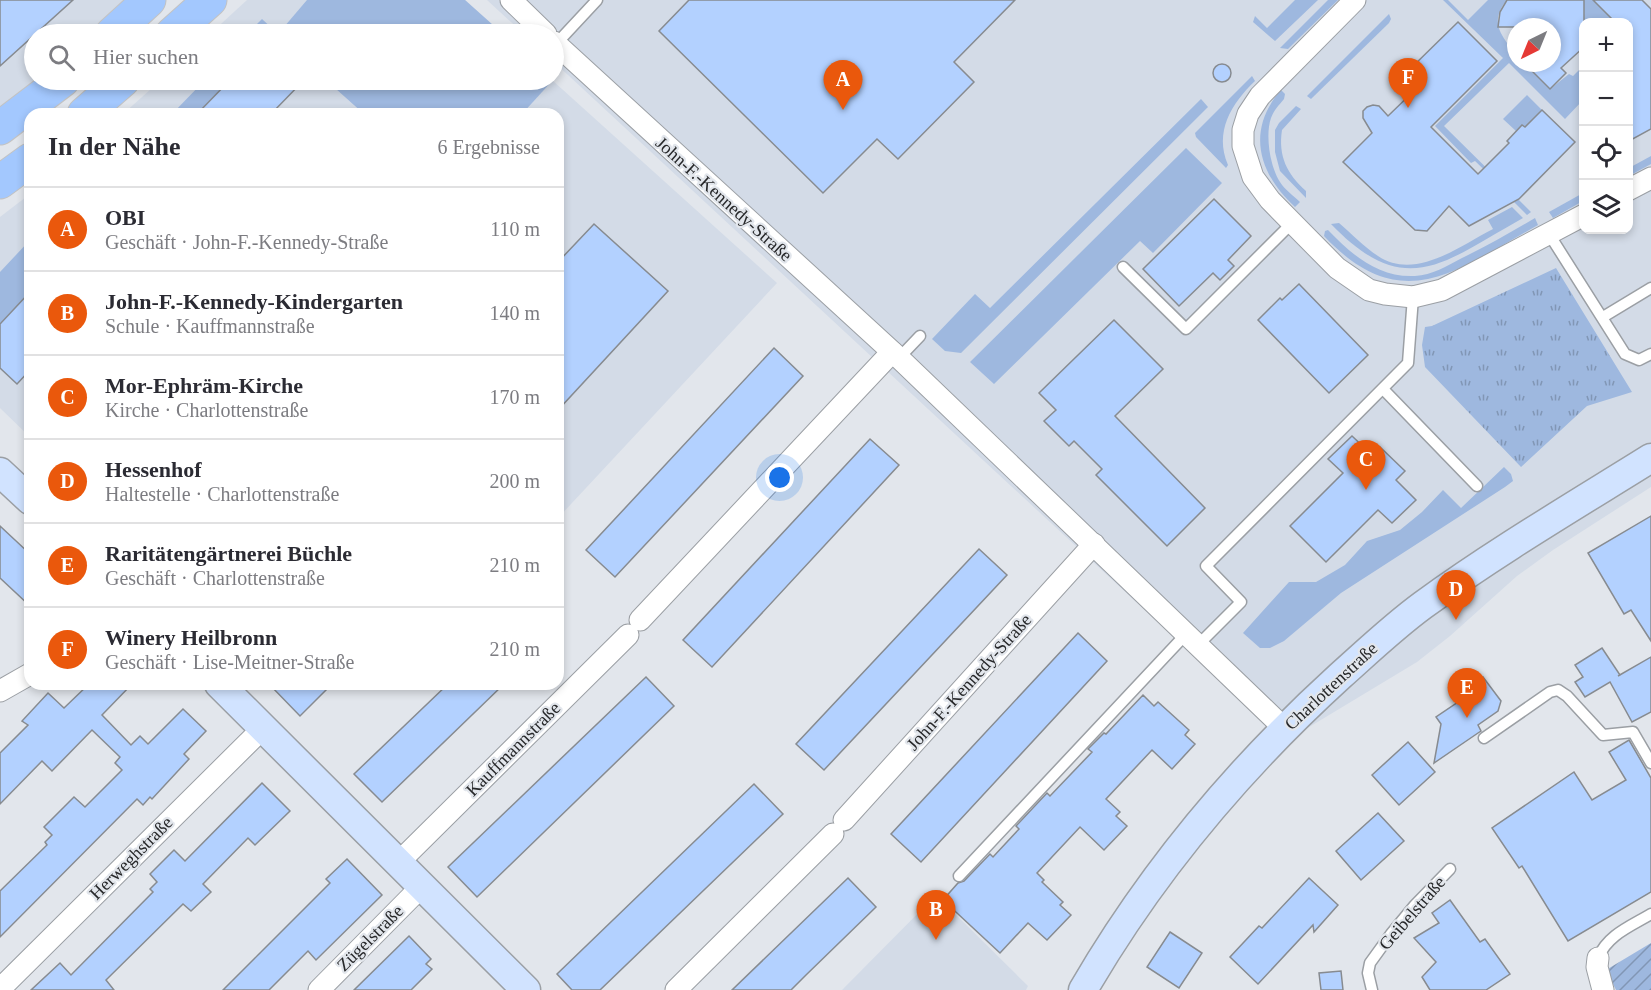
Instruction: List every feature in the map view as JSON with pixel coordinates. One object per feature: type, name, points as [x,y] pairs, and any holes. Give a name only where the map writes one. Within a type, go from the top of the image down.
[{"type":"main road","points":[[123,24],[149,0]]},
{"type":"main road","points":[[183,24],[210,0]]},
{"type":"main road","points":[[26,108],[50,90]]},
{"type":"main road","points":[[91,108],[112,90]]},
{"type":"main road","points":[[0,128],[24,110]]},
{"type":"main road","points":[[0,182],[24,164]]},
{"type":"main road","name":"Charlottenstraße","points":[[1083,990],[1150,886],[1228,790],[1284,728],[1390,630],[1422,606],[1487,561],[1651,458]]},
{"type":"main road","points":[[0,472],[24,494]]},
{"type":"main road","points":[[225,690],[526,990]]},
{"type":"street","name":"John-F.-Kennedy-Straße","points":[[511,0],[536,24]]},
{"type":"street","points":[[1355,0],[1260,96],[1248,114],[1243,130],[1243,146],[1253,177],[1265,195],[1337,268],[1370,290],[1413,297],[1442,290],[1461,282],[1579,218]]},
{"type":"street","name":"John-F.-Kennedy-Straße","points":[[564,51],[895,355],[1284,728]]},
{"type":"street","points":[[1633,188],[1651,178]]},
{"type":"street","name":"Kauffmannstraße","points":[[398,863],[634,627],[895,355]]},
{"type":"street","name":"John-F.-Kennedy-Straße","points":[[676,990],[839,827],[1094,544]]},
{"type":"street","points":[[0,691],[24,677]]},
{"type":"street","name":"Herweghstraße","points":[[0,989],[263,728]]},
{"type":"street","name":"Zügelstraße","points":[[318,990],[422,886]]},
{"type":"street","points":[[1598,958],[1597,967],[1603,990]]},
{"type":"lane","points":[[564,29],[597,0]]},
{"type":"lane","points":[[1123,267],[1186,330],[1292,223]]},
{"type":"lane","points":[[1549,234],[1626,354],[1639,360],[1651,354]]},
{"type":"lane","points":[[1603,317],[1651,288]]},
{"type":"lane","points":[[959,876],[1192,639],[1241,602],[1206,566],[1408,363],[1413,297]]},
{"type":"lane","points":[[895,355],[920,336]]},
{"type":"lane","points":[[1383,389],[1477,486]]},
{"type":"lane","points":[[1484,738],[1550,692],[1558,690],[1567,696],[1603,735],[1633,732],[1651,763]]},
{"type":"lane","name":"Geibelstraße","points":[[1372,990],[1368,973],[1370,963],[1390,934],[1450,869]]},
{"type":"lane","points":[[1598,958],[1602,948],[1615,935],[1651,914]]},
{"type":"shaded area","points":[[0,0],[157,0],[128,24],[24,24],[24,90],[50,90],[24,108],[0,129]]},
{"type":"shaded area","points":[[247,0],[465,0],[492,24],[221,24]]},
{"type":"shaded area","points":[[487,0],[1651,0],[1651,487],[1517,576],[1450,636],[1417,662],[1286,741],[564,71],[564,24],[513,24]]},
{"type":"shaded area","points":[[150,90],[563,90],[777,283],[564,512],[564,108],[130,108]]},
{"type":"shaded area","points":[[24,199],[24,431],[0,408],[0,217]]},
{"type":"shaded area","points":[[936,895],[1028,986],[1026,990],[842,990]]},
{"type":"green space","points":[[307,0],[465,0],[492,24],[287,24]]},
{"type":"green space","points":[[1295,0],[1318,0],[1275,41],[1253,22],[1255,16],[1267,28]]},
{"type":"green space","points":[[1328,0],[1338,0],[1288,49],[1280,48]]},
{"type":"green space","points":[[1443,0],[1448,0],[1468,20],[1488,0],[1507,0],[1500,10],[1498,20],[1499,28],[1507,43],[1507,65],[1444,126],[1531,212],[1527,215],[1500,188],[1501,186],[1475,161],[1471,163],[1435,126],[1503,58]]},
{"type":"green space","points":[[1563,0],[1593,0],[1611,18],[1582,18]]},
{"type":"green space","points":[[1389,14],[1391,19],[1389,23],[1311,99],[1307,96]]},
{"type":"green space","points":[[262,19],[267,24],[257,24]]},
{"type":"green space","points":[[1579,70],[1579,104],[1565,119],[1518,72],[1533,72],[1550,89],[1569,74],[1573,76]]},
{"type":"green space","points":[[1252,76],[1255,81],[1239,99],[1227,119],[1223,141],[1228,165],[1226,168],[1196,137],[1195,133]]},
{"type":"green space","points":[[195,90],[220,90],[203,108],[178,108]]},
{"type":"green space","points":[[337,90],[544,90],[527,108],[357,108]]},
{"type":"green space","points":[[1281,90],[1285,94],[1284,99],[1274,112],[1269,125],[1270,151],[1276,176],[1300,202],[1295,207],[1272,180],[1261,151],[1260,136],[1263,120]]},
{"type":"green space","points":[[1527,95],[1542,110],[1525,127],[1522,125],[1516,131],[1503,119]]},
{"type":"green space","points":[[1201,99],[1208,107],[961,353],[945,351],[932,339],[975,294],[990,308]]},
{"type":"green space","points":[[1296,106],[1301,109],[1282,130],[1281,148],[1285,164],[1306,191],[1306,198],[1280,171],[1275,152],[1275,130]]},
{"type":"green space","points":[[1186,148],[1222,183],[1153,253],[1140,241],[994,384],[970,362]]},
{"type":"green space","points":[[1651,156],[1651,164],[1633,174],[1633,166]]},
{"type":"green space","points":[[1579,195],[1579,203],[1553,218],[1549,212]]},
{"type":"green space","points":[[1512,207],[1523,218],[1447,260],[1426,267],[1404,268],[1382,262],[1358,248],[1331,224],[1339,223],[1378,256],[1392,263],[1407,265],[1422,263],[1452,252],[1493,229],[1488,220]]},
{"type":"green space","points":[[1535,218],[1538,225],[1455,270],[1430,278],[1405,281],[1379,276],[1352,261],[1324,236],[1325,231],[1328,230],[1356,256],[1377,269],[1402,276],[1415,276],[1445,267]]},
{"type":"green space","points":[[24,246],[24,298],[0,324],[0,272]]},
{"type":"green space","points":[[1556,268],[1632,392],[1587,406],[1521,467],[1425,367],[1422,345],[1425,327],[1432,326]]},
{"type":"green space","points":[[1504,467],[1511,474],[1513,481],[1341,593],[1284,641],[1270,648],[1260,648],[1243,633],[1289,582],[1316,582],[1345,565],[1367,541],[1400,530],[1422,512],[1443,490],[1461,508]]},
{"type":"green space","points":[[1651,943],[1651,990],[1616,990],[1606,970]]},
{"type":"building","points":[[0,0],[73,0],[46,24],[24,24],[24,44],[0,66]]},
{"type":"building","points":[[689,0],[1015,0],[954,62],[974,82],[898,159],[877,139],[823,193],[659,31]]},
{"type":"building","points":[[1507,0],[1584,0],[1584,18],[1579,18],[1579,52],[1561,68],[1561,18],[1507,18],[1507,27],[1498,27],[1500,12]]},
{"type":"building","points":[[1593,0],[1642,0],[1651,9],[1651,129],[1633,139],[1633,18],[1611,18]]},
{"type":"building","points":[[1458,22],[1497,61],[1431,127],[1478,174],[1509,143],[1507,141],[1522,125],[1525,127],[1542,110],[1575,142],[1519,199],[1469,226],[1449,206],[1427,231],[1415,230],[1343,162],[1372,133],[1363,118],[1363,111],[1373,105],[1379,106],[1388,116],[1419,86],[1406,73]]},
{"type":"building","points":[[1218,64],[1226,64],[1231,69],[1229,80],[1218,82],[1213,77],[1213,69]]},
{"type":"building","points":[[1561,68],[1566,73],[1550,89],[1533,72],[1561,72]]},
{"type":"building","points":[[220,90],[294,90],[277,108],[203,108]]},
{"type":"building","points":[[1214,199],[1251,236],[1228,260],[1234,266],[1220,280],[1213,273],[1179,306],[1143,269]]},
{"type":"building","points":[[594,224],[668,291],[564,404],[564,256]]},
{"type":"building","points":[[1299,284],[1368,355],[1329,393],[1258,320],[1280,298],[1282,300]]},
{"type":"building","points":[[24,298],[24,376],[17,384],[0,368],[0,324]]},
{"type":"building","points":[[1114,320],[1163,369],[1115,416],[1205,508],[1167,546],[1096,475],[1102,469],[1074,441],[1069,446],[1044,421],[1056,410],[1039,393]]},
{"type":"building","points":[[774,348],[803,376],[615,577],[586,550]]},
{"type":"building","points":[[1352,436],[1372,455],[1380,447],[1405,471],[1396,480],[1416,500],[1392,523],[1378,510],[1326,562],[1290,526],[1343,473],[1328,459]]},
{"type":"building","points":[[870,439],[899,465],[712,667],[683,640]]},
{"type":"building","points":[[1651,516],[1651,641],[1631,610],[1624,614],[1588,553]]},
{"type":"building","points":[[0,526],[24,548],[24,600],[0,578]]},
{"type":"building","points":[[979,549],[1007,575],[824,770],[796,744]]},
{"type":"building","points":[[1078,633],[1107,661],[921,862],[891,834]]},
{"type":"building","points":[[1602,648],[1620,675],[1651,657],[1651,712],[1632,722],[1610,682],[1585,697],[1575,682],[1583,677],[1575,665]]},
{"type":"building","points":[[646,677],[674,706],[477,897],[448,867]]},
{"type":"building","points":[[1483,677],[1501,701],[1498,711],[1478,725],[1481,731],[1434,763],[1441,724],[1436,717],[1458,702],[1454,696]]},
{"type":"building","points":[[83,690],[126,690],[102,715],[131,745],[140,736],[148,744],[183,709],[206,731],[184,754],[189,759],[152,799],[150,797],[143,805],[137,799],[0,937],[0,891],[47,845],[45,842],[52,835],[44,827],[74,797],[85,807],[122,770],[115,763],[120,757],[92,730],[52,771],[42,761],[0,804],[0,753],[28,725],[22,721],[48,693],[64,708]]},
{"type":"building","points":[[275,690],[326,690],[300,716]]},
{"type":"building","points":[[442,690],[498,690],[382,802],[354,774]]},
{"type":"building","points":[[1143,695],[1154,706],[1158,702],[1189,730],[1185,735],[1195,744],[1172,769],[1152,750],[1106,799],[1120,812],[1116,816],[1127,826],[1104,850],[1080,827],[1037,873],[1044,880],[1042,882],[1063,902],[1060,905],[1071,915],[1047,940],[1028,923],[1000,953],[943,900],[990,854],[993,857],[1019,829],[1016,826],[1047,793],[1050,796],[1092,752],[1088,749],[1104,733],[1106,734]]},
{"type":"building","points":[[1629,740],[1651,778],[1651,892],[1568,941],[1522,866],[1519,868],[1492,828],[1574,772],[1592,800],[1626,780],[1609,752]]},
{"type":"building","points":[[1408,742],[1435,772],[1399,805],[1372,775]]},
{"type":"building","points":[[262,783],[290,811],[255,845],[248,838],[203,884],[211,892],[191,911],[183,904],[106,980],[114,990],[31,990],[60,963],[71,975],[153,892],[150,889],[157,882],[150,874],[174,850],[185,861]]},
{"type":"building","points":[[754,784],[783,814],[600,990],[572,990],[557,974]]},
{"type":"building","points":[[1378,813],[1404,841],[1361,880],[1336,851]]},
{"type":"building","points":[[347,859],[382,895],[316,960],[308,951],[269,990],[223,990],[330,883],[326,879]]},
{"type":"building","points":[[848,878],[876,907],[791,990],[732,990]]},
{"type":"building","points":[[1309,878],[1338,905],[1314,932],[1313,925],[1258,984],[1230,957],[1259,926],[1262,928]]},
{"type":"building","points":[[1450,900],[1480,942],[1485,939],[1510,974],[1486,990],[1430,990],[1422,977],[1436,962],[1414,938],[1439,923],[1432,913]]},
{"type":"building","points":[[1170,932],[1202,953],[1179,988],[1147,967]]},
{"type":"building","points":[[409,936],[431,959],[426,964],[432,969],[411,990],[354,990]]},
{"type":"building","points":[[1341,971],[1343,990],[1321,990],[1319,973]]},
{"type":"place","name":"Winery Heilbronn","points":[[1408,108]]},
{"type":"place","name":"OBI","points":[[843,110]]},
{"type":"place","name":"Mor-Ephräm-Kirche","points":[[1366,490]]},
{"type":"place","name":"Hessenhof","points":[[1456,620]]},
{"type":"place","name":"Raritätengärtnerei Büchle","points":[[1467,718]]},
{"type":"place","name":"John-F.-Kennedy-Kindergarten","points":[[936,940]]}]
